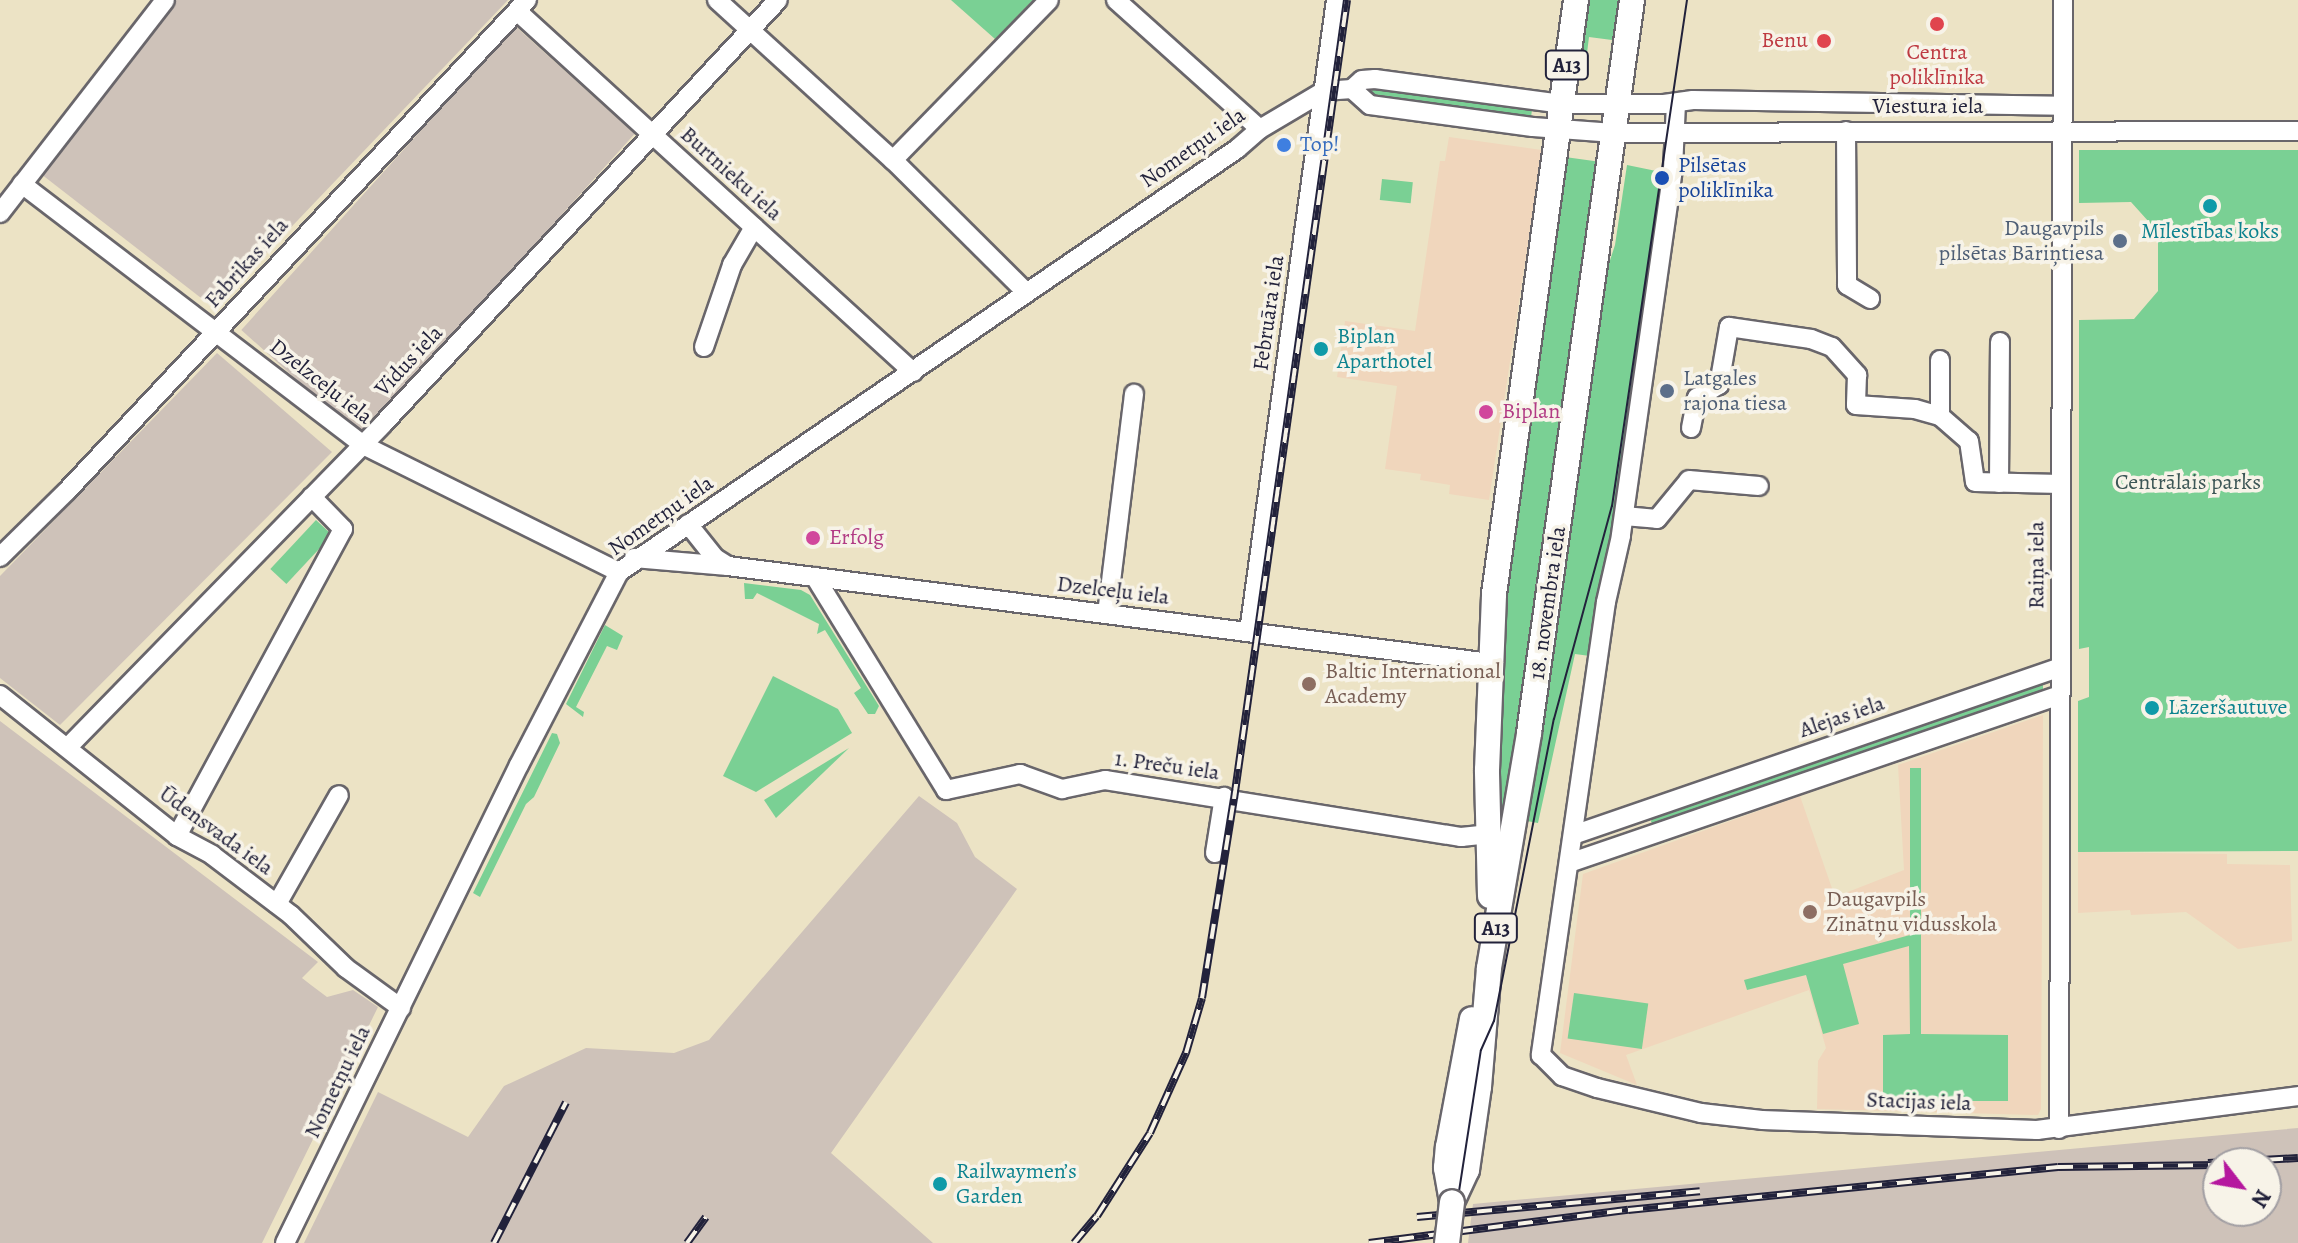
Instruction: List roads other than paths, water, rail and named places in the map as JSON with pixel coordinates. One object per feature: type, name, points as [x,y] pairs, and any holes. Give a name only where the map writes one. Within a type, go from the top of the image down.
[{"type":"main road","name":"18. novembra iela","points":[[1452,1202],[1446,1168],[1448,1147],[1487,933],[1490,834],[1487,770],[1494,594],[1576,0]]},
{"type":"main road","name":"18. novembra iela","points":[[1447,1243],[1452,1202],[1469,1156],[1489,968],[1529,733],[1632,0]]},
{"type":"street","points":[[0,213],[165,0]]},
{"type":"street","points":[[717,0],[893,160],[1026,292]]},
{"type":"street","name":"Vidus iela","points":[[68,747],[363,445],[778,0]]},
{"type":"street","points":[[893,160],[1049,0]]},
{"type":"street","points":[[1116,0],[1260,129]]},
{"type":"street","name":"Februāra iela","points":[[1249,632],[1336,0]]},
{"type":"street","name":"Raiņa iela","points":[[2059,1129],[2063,0]]},
{"type":"street","name":"Burtnieku iela","points":[[522,6],[653,134],[913,372]]},
{"type":"street","name":"Fabrikas iela","points":[[0,557],[217,332],[522,6]]},
{"type":"street","name":"Nometņu iela","points":[[285,1243],[519,765],[619,572],[634,558],[913,372],[1237,149],[1260,129],[1324,91],[1352,89],[1362,80],[1375,79],[1563,104]]},
{"type":"street","points":[[1352,89],[1370,105],[1559,130]]},
{"type":"street","points":[[1676,103],[1674,125],[1677,134],[1624,516],[1606,602],[1569,863],[2060,695]]},
{"type":"street","name":"Viestura iela","points":[[1563,104],[2061,106]]},
{"type":"street","name":"Viestura iela","points":[[1559,130],[1677,134],[2298,131]]},
{"type":"street","points":[[1846,131],[1847,285],[1870,299]]},
{"type":"street","name":"Dzelzceļu iela","points":[[22,184],[363,445],[619,572]]},
{"type":"street","points":[[704,347],[732,265],[754,227]]},
{"type":"street","points":[[1691,428],[1697,398],[1719,385],[1729,327],[1811,339],[1832,347],[1857,375],[1856,405],[1915,409],[1940,416],[1969,441],[1975,482],[2061,484]]},
{"type":"street","points":[[1999,483],[2000,342]]},
{"type":"street","points":[[1940,360],[1940,416]]},
{"type":"street","points":[[1107,614],[1134,394]]},
{"type":"street","points":[[1624,516],[1657,519],[1689,480],[1759,486]]},
{"type":"street","points":[[177,836],[343,529],[312,497]]},
{"type":"street","points":[[688,524],[715,558],[728,566]]},
{"type":"street","name":"Dzelceļu iela","points":[[634,558],[728,566],[1491,663]]},
{"type":"street","name":"1. Preču iela","points":[[815,577],[946,790],[1020,774],[1062,789],[1105,780],[1461,837],[1490,834]]},
{"type":"street","name":"Alejas iela","points":[[1573,835],[2061,667]]},
{"type":"street","name":"Ūdensvada iela","points":[[0,695],[177,836],[212,855],[277,904],[346,968],[401,1008]]},
{"type":"street","points":[[277,904],[339,795]]},
{"type":"street","points":[[1215,853],[1224,797]]},
{"type":"street","points":[[1640,812],[1649,836]]},
{"type":"street","name":"Stacijas iela","points":[[1569,863],[1541,1047],[1546,1063],[1562,1076],[1597,1088],[1701,1113],[1762,1120],[2059,1129],[2298,1096]]},
{"type":"tram line","points":[[1451,1243],[1481,1050],[1494,1021],[1554,719],[1612,506],[1687,0]]},
{"type":"railway","points":[[1074,1243],[1097,1216],[1150,1133],[1186,1053],[1202,998],[1234,799],[1347,0]]},
{"type":"railway","points":[[494,1243],[566,1102]]},
{"type":"railway","points":[[2282,1159],[2298,1158]]},
{"type":"railway","points":[[1369,1243],[1628,1210],[2058,1167],[2202,1165]]},
{"type":"railway","points":[[1417,1217],[1700,1191]]},
{"type":"railway","points":[[687,1243],[706,1217]]},
{"type":"place","name":"Centra poliklīnika","points":[[1937,24]]},
{"type":"place","name":"Benu","points":[[1824,41]]},
{"type":"place","name":"Top!","points":[[1284,145]]},
{"type":"place","name":"Pilsētas poliklīnika","points":[[1662,178]]},
{"type":"place","name":"Mīlestības koks","points":[[2210,206]]},
{"type":"place","name":"Daugavpils pilsētas Bāriņtiesa","points":[[2120,241]]},
{"type":"place","name":"Biplan Aparthotel","points":[[1321,349]]},
{"type":"place","name":"Latgales rajona tiesa","points":[[1667,391]]},
{"type":"place","name":"Biplan","points":[[1486,412]]},
{"type":"place","name":"Erfolg","points":[[813,538]]},
{"type":"place","name":"Baltic International Academy","points":[[1309,684]]},
{"type":"place","name":"Lāzeršautuve","points":[[2152,708]]},
{"type":"place","name":"Daugavpils Zinātņu vidusskola","points":[[1810,912]]},
{"type":"place","name":"Railwaymen’s Garden","points":[[940,1184]]},
{"type":"park label","name":"Centrālais parks","points":[[2188,483]]}]
